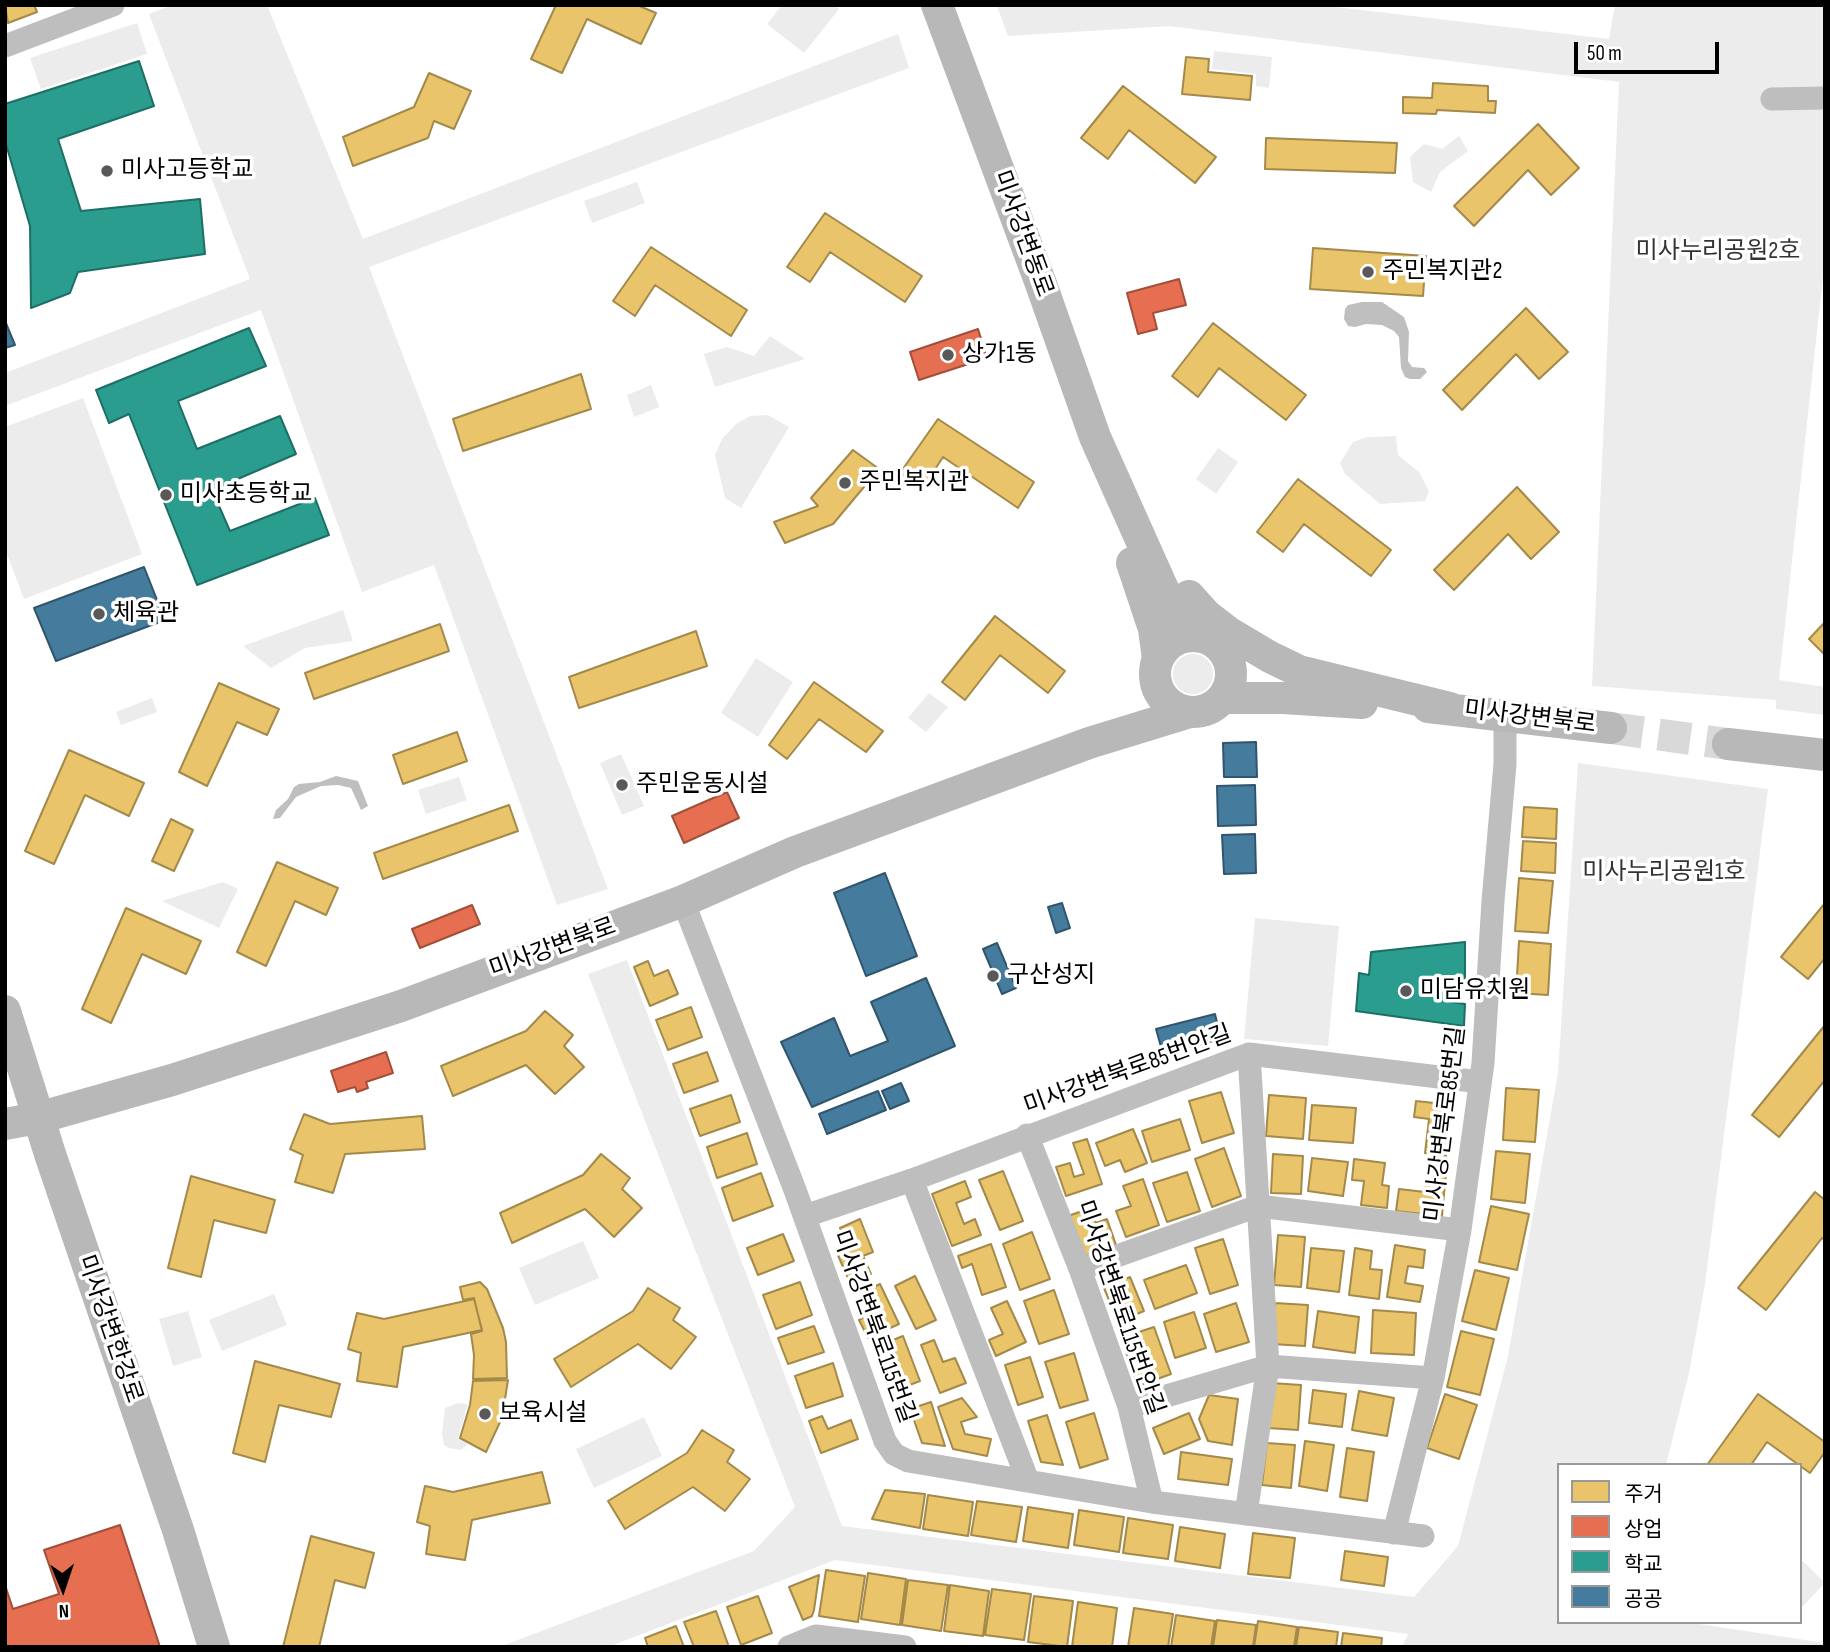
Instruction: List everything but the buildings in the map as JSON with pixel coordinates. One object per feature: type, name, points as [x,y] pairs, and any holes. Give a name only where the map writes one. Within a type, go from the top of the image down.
[{"type":"main road","name":"미사강변동로","points":[[937,5],[1095,437],[1108,463]]},
{"type":"main road","points":[[1108,463],[1163,589],[1180,617],[1201,637],[1223,650],[1229,662],[1231,675],[1223,698],[1213,707],[1201,712],[1178,709],[1168,703],[1160,693],[1154,629],[1125,545],[1108,463]]},
{"type":"main road","points":[[1108,463],[1186,593],[1206,615],[1228,632],[1299,671],[1450,708]]},
{"type":"main road","points":[[1089,743],[1140,703],[1166,648],[1176,640],[1201,637]]},
{"type":"main road","points":[[1229,662],[1283,682],[1369,704]]},
{"type":"main road","points":[[1223,698],[1283,698],[1450,708]]},
{"type":"main road","name":"미사강변북로","points":[[1450,708],[1611,728]]},
{"type":"main road","points":[[1089,743],[1190,712]]},
{"type":"main road","name":"미사강변북로","points":[[5,1124],[38,1118],[172,1080],[367,1017],[683,901],[795,852],[1089,743]]},
{"type":"main road","points":[[1728,744],[1825,755]]},
{"type":"main road","name":"미사강변한강로","points":[[5,1011],[38,1118],[178,1530],[214,1647]]},
{"type":"street","points":[[5,46],[113,5]]},
{"type":"street","points":[[1772,99],[1825,98]]},
{"type":"street","name":"미사강변북로85번길","points":[[1394,1533],[1433,1378],[1460,1230],[1480,1082],[1505,764],[1505,715]]},
{"type":"street","name":"미사강변북로115번길","points":[[683,901],[805,1216],[885,1441],[894,1454],[908,1461],[1153,1502],[1423,1536]]},
{"type":"street","points":[[1246,1514],[1268,1366],[1249,1054]]},
{"type":"street","name":"미사강변북로85번안길","points":[[805,1216],[912,1180],[1249,1054],[1480,1082]]},
{"type":"street","name":"미사강변북로115번안길","points":[[1027,1135],[1080,1269],[1129,1407],[1153,1502]]},
{"type":"street","points":[[912,1180],[1028,1481]]},
{"type":"street","points":[[1080,1269],[1258,1206],[1460,1230]]},
{"type":"street","points":[[1129,1407],[1268,1366],[1433,1378]]},
{"type":"street","points":[[793,1646],[816,1636],[905,1647]]},
{"type":"green space","points":[[173,5],[267,5],[363,239],[898,34],[909,68],[369,267],[608,889],[557,905],[434,565],[362,592],[261,310],[5,406],[5,373],[250,279],[149,14]]},
{"type":"green space","points":[[782,5],[834,5],[839,9],[804,53],[767,24]]},
{"type":"green space","name":"미사누리공원2호","points":[[1319,5],[1609,39],[1615,5],[1825,5],[1825,258],[1779,680],[1825,687],[1825,715],[1776,709],[1776,700],[1592,686],[1619,82],[1169,26],[1008,36],[997,6]]},
{"type":"green space","points":[[137,23],[147,54],[41,89],[30,58]]},
{"type":"green space","points":[[1214,51],[1272,57],[1269,88],[1256,86],[1256,74],[1212,69]]},
{"type":"green space","points":[[1459,136],[1468,151],[1440,172],[1431,192],[1413,182],[1410,157],[1424,144],[1442,149]]},
{"type":"green space","points":[[637,182],[645,203],[592,223],[584,201]]},
{"type":"green space","points":[[770,336],[805,359],[715,387],[704,354],[727,347],[754,356]]},
{"type":"green space","points":[[651,385],[659,407],[634,417],[627,395]]},
{"type":"green space","points":[[83,398],[142,554],[24,599],[5,549],[5,427]]},
{"type":"green space","points":[[768,415],[789,427],[741,508],[725,498],[715,455],[722,439],[736,424],[750,416]]},
{"type":"green space","points":[[1396,436],[1398,455],[1419,472],[1429,491],[1425,501],[1380,504],[1345,474],[1340,463],[1353,442],[1367,437]]},
{"type":"green space","points":[[1218,448],[1238,462],[1216,494],[1196,479]]},
{"type":"green space","points":[[343,610],[353,641],[305,648],[271,668],[243,646]]},
{"type":"green space","points":[[1193,654],[1201,655],[1207,660],[1212,666],[1212,682],[1207,688],[1201,693],[1193,694],[1185,693],[1179,688],[1174,682],[1173,674],[1174,666],[1179,660],[1185,655]]},
{"type":"green space","points":[[756,658],[793,682],[758,737],[721,713]]},
{"type":"green space","points":[[929,693],[948,707],[926,732],[908,718]]},
{"type":"green space","points":[[152,698],[157,712],[121,725],[116,712]]},
{"type":"green space","name":"주민운동시설","points":[[621,754],[644,806],[622,815],[600,763]]},
{"type":"green space","name":"미사누리공원1호","points":[[1578,763],[1768,789],[1705,1284],[1689,1373],[1666,1463],[1557,1463],[1557,1624],[1699,1624],[1825,1643],[1825,1647],[1402,1647],[1408,1634],[835,1560],[608,1647],[499,1647],[754,1551],[795,1507],[588,974],[627,960],[842,1526],[1414,1597],[1458,1546],[1508,1356],[1558,1073]]},
{"type":"green space","points":[[459,777],[467,800],[426,814],[418,790]]},
{"type":"green space","points":[[223,882],[238,889],[219,928],[162,901]]},
{"type":"green space","points":[[1255,918],[1339,926],[1328,1046],[1244,1039]]},
{"type":"green space","points":[[583,1241],[599,1278],[535,1305],[519,1268]]},
{"type":"green space","points":[[274,1294],[287,1325],[222,1351],[209,1320]]},
{"type":"green space","points":[[188,1311],[202,1357],[173,1366],[159,1319]]},
{"type":"green space","points":[[458,1403],[468,1404],[458,1438],[468,1444],[461,1450],[444,1445],[442,1434],[445,1408]]},
{"type":"green space","points":[[644,1417],[662,1456],[594,1488],[576,1449]]},
{"type":"green space","points":[[1802,1562],[1825,1583],[1802,1607]]},
{"type":"shaded area","points":[[1382,302],[1404,317],[1409,332],[1408,361],[1412,367],[1424,368],[1427,372],[1420,379],[1405,377],[1401,368],[1399,337],[1394,331],[1382,325],[1348,326],[1344,319],[1345,309],[1348,305]]},
{"type":"shaded area","points":[[336,776],[358,781],[368,806],[361,810],[351,788],[338,785],[321,786],[296,797],[280,818],[273,819],[276,810],[288,799],[294,787]]},
{"type":"tunnel","points":[[1611,728],[1728,744]]},
{"type":"place","name":"미사고등학교","points":[[107,171]]},
{"type":"place","name":"주민복지관2","points":[[1368,272]]},
{"type":"place","name":"상가1동","points":[[948,355]]},
{"type":"place","name":"주민복지관","points":[[845,483]]},
{"type":"place","name":"미사초등학교","points":[[166,495]]},
{"type":"place","name":"체육관","points":[[99,614]]},
{"type":"place","name":"주민운동시설","points":[[622,785]]},
{"type":"place","name":"구산성지","points":[[993,976]]},
{"type":"place","name":"미담유치원","points":[[1406,991]]},
{"type":"place","name":"보육시설","points":[[485,1414]]}]
